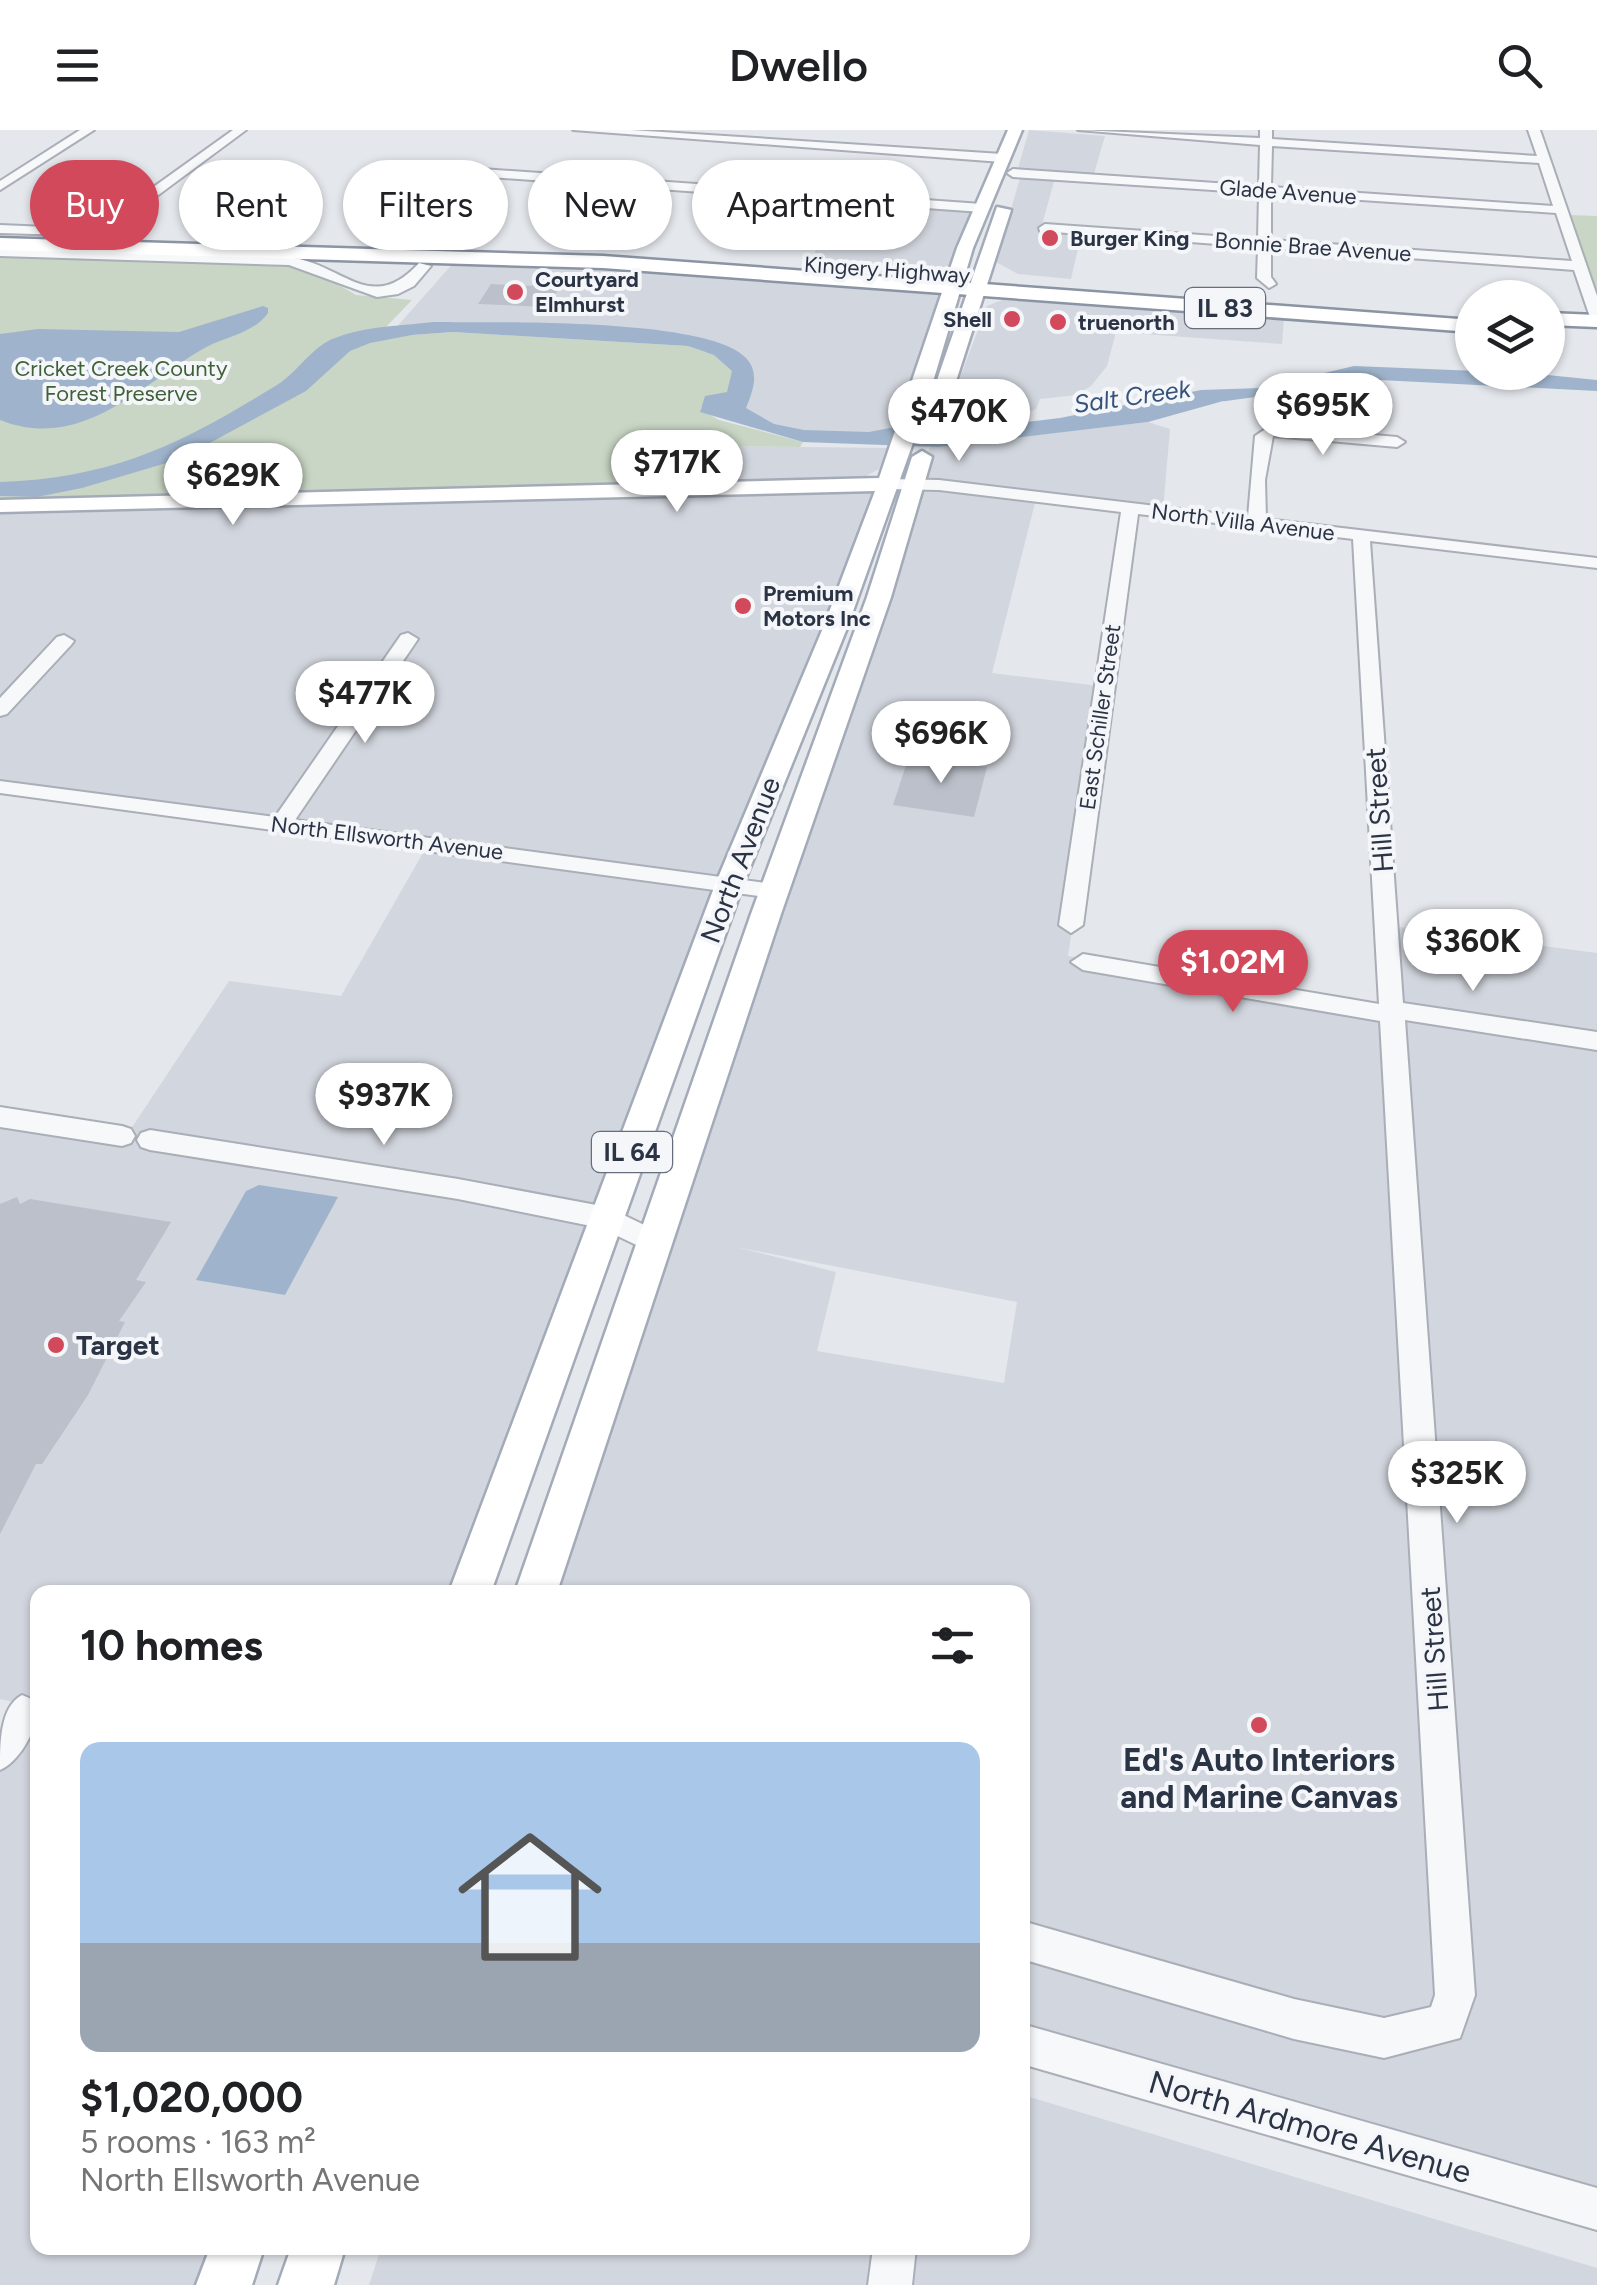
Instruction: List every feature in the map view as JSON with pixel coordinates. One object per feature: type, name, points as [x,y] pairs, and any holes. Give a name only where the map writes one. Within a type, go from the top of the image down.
[{"type":"highway","name":"Kingery Highway","points":[[0,237],[613,254],[952,286],[982,276],[1037,287],[1455,324]]},
{"type":"highway","points":[[0,237],[695,267],[891,282],[924,291],[952,286]]},
{"type":"highway","points":[[382,254],[416,258],[424,266],[475,257]]},
{"type":"highway","points":[[695,267],[726,266],[952,286]]},
{"type":"highway","name":"Kingery Highway","points":[[1037,287],[1455,313]]},
{"type":"highway","points":[[970,311],[995,298],[1037,287]]},
{"type":"highway","points":[[1565,319],[1597,319]]},
{"type":"highway","points":[[1565,331],[1597,333]]},
{"type":"main road","name":"North Avenue","points":[[473,1585],[729,886],[836,628],[901,484],[900,452],[925,413],[952,286],[982,208],[1008,166],[1015,130]]},
{"type":"main road","name":"IL 64","points":[[774,892],[879,597],[901,484],[922,454],[925,413],[970,311],[1008,166],[1028,130]]},
{"type":"main road","points":[[0,506],[901,484]]},
{"type":"main road","name":"North Avenue","points":[[538,1585],[774,892]]},
{"type":"main road","points":[[224,2285],[235,2255]]},
{"type":"main road","points":[[306,2285],[316,2255]]},
{"type":"street","points":[[0,186],[88,130]]},
{"type":"street","points":[[0,237],[98,233],[240,130]]},
{"type":"street","name":"Glade Avenue","points":[[579,130],[1265,190],[1562,210]]},
{"type":"street","points":[[1084,130],[1266,136],[1544,160]]},
{"type":"street","points":[[1534,130],[1597,319]]},
{"type":"street","points":[[1266,136],[1264,278],[1269,284]]},
{"type":"street","points":[[508,175],[982,208]]},
{"type":"street","name":"Bonnie Brae Avenue","points":[[1045,228],[1581,266]]},
{"type":"street","points":[[0,252],[282,260],[311,266],[352,288],[376,293],[406,286],[424,266]]},
{"type":"street","points":[[1257,523],[1263,436],[1270,431],[1397,442]]},
{"type":"street","name":"North Villa Avenue","points":[[901,484],[1597,562]]},
{"type":"street","name":"East Schiller Street","points":[[1071,925],[1130,509]]},
{"type":"street","name":"Hill Street","points":[[1030,1942],[1294,2018],[1384,2038],[1446,2024],[1456,1982],[1362,535]]},
{"type":"street","points":[[0,710],[64,640]]},
{"type":"street","points":[[281,824],[408,640]]},
{"type":"street","name":"North Ellsworth Avenue","points":[[0,788],[774,892]]},
{"type":"street","points":[[1083,962],[1597,1041]]},
{"type":"street","points":[[0,1117],[122,1136]]},
{"type":"street","points":[[150,1140],[466,1190],[607,1218],[655,1243]]},
{"type":"street","points":[[0,1752],[20,1711]]},
{"type":"street","name":"North Ardmore Avenue","points":[[1030,2046],[1597,2209]]},
{"type":"street","points":[[890,2285],[894,2255]]},
{"type":"shaded area","points":[[1029,130],[1105,136],[1093,177],[1017,172]]},
{"type":"shaded area","points":[[1020,178],[1055,178],[1040,232],[1081,236],[1071,279],[1018,274],[996,262]]},
{"type":"shaded area","points":[[930,207],[973,211],[951,265],[937,269],[811,259],[816,250],[930,250]]},
{"type":"shaded area","points":[[456,260],[947,288],[901,431],[821,434],[780,428],[742,413],[699,339],[394,330]]},
{"type":"shaded area","points":[[1010,297],[1284,318],[1282,344],[1116,332],[1107,366],[1091,386],[1076,395],[1040,399],[1036,409],[1024,415],[995,413],[991,422],[944,420],[987,306]]},
{"type":"shaded area","points":[[1148,422],[1170,429],[1163,510],[919,481],[930,447]]},
{"type":"shaded area","points":[[720,446],[887,448],[879,469],[862,478],[716,483]]},
{"type":"shaded area","points":[[884,485],[725,882],[0,784],[0,507],[664,496],[667,492]]},
{"type":"shaded area","points":[[916,487],[1036,499],[992,673],[1108,687],[1068,956],[1397,1018],[1392,926],[1597,953],[1597,2191],[1030,2031],[1030,1585],[545,1585]],"holes":[[[736,1247],[1017,1302],[1004,1383],[817,1351],[836,1272]]]},
{"type":"shaded area","points":[[427,846],[721,888],[602,1221],[464,1585],[30,1585],[30,1705],[0,1699],[0,1121],[123,1141],[229,981],[341,996]]},
{"type":"shaded area","points":[[26,1720],[30,1721],[30,2255],[218,2255],[207,2285],[0,2285],[0,1769]]},
{"type":"shaded area","points":[[1030,2097],[1597,2268],[1597,2285],[369,2285],[379,2255],[1030,2255]]},
{"type":"green space","points":[[1570,215],[1597,216],[1597,291]]},
{"type":"green space","name":"Cricket Creek County Forest Preserve","points":[[0,255],[289,264],[322,275],[356,295],[412,300],[386,327],[412,335],[453,332],[688,346],[714,355],[732,371],[728,392],[705,402],[700,409],[719,420],[803,442],[800,447],[720,446],[716,483],[0,502]]},
{"type":"water","points":[[263,306],[268,313],[255,326],[201,350],[131,397],[82,422],[56,428],[29,428],[0,420],[0,334],[38,329],[179,332]]},
{"type":"water","points":[[433,322],[549,323],[689,335],[724,345],[746,358],[754,376],[746,408],[774,424],[804,430],[869,432],[895,427],[945,432],[1060,418],[1201,390],[1260,388],[1354,366],[1455,370],[1455,384],[1380,380],[1234,398],[1148,422],[938,447],[803,442],[700,412],[705,396],[727,392],[732,371],[714,355],[688,346],[453,332],[412,335],[350,351],[306,391],[180,459],[82,488],[37,497],[0,496],[0,482],[78,473],[177,441],[277,385],[319,347],[335,338],[371,329]]},
{"type":"water","points":[[1565,377],[1597,380],[1597,391],[1565,389]]},
{"type":"water","points":[[259,1185],[338,1197],[285,1295],[196,1280],[246,1191]]},
{"type":"building","name":"Courtyard Elmhurst","points":[[491,284],[561,284],[548,307],[478,304]]},
{"type":"building","points":[[909,756],[987,767],[974,817],[893,805]]},
{"type":"building","name":"Target","points":[[17,1197],[20,1204],[30,1199],[171,1222],[136,1280],[146,1282],[119,1321],[125,1322],[88,1395],[42,1464],[36,1464],[0,1534],[0,1204]]},
{"type":"waterway","name":"Salt Creek","points":[[1224,400],[1253,396]]},
{"type":"place","name":"Burger King","points":[[1050,238]]},
{"type":"place","name":"Courtyard Elmhurst","points":[[515,292]]},
{"type":"place","name":"Shell","points":[[1012,319]]},
{"type":"place","name":"truenorth","points":[[1058,322]]},
{"type":"place","name":"Premium Motors Inc","points":[[743,606]]},
{"type":"place","name":"Target","points":[[56,1345]]},
{"type":"place","name":"Ed's Auto Interiors and Marine Canvas","points":[[1259,1725]]}]
